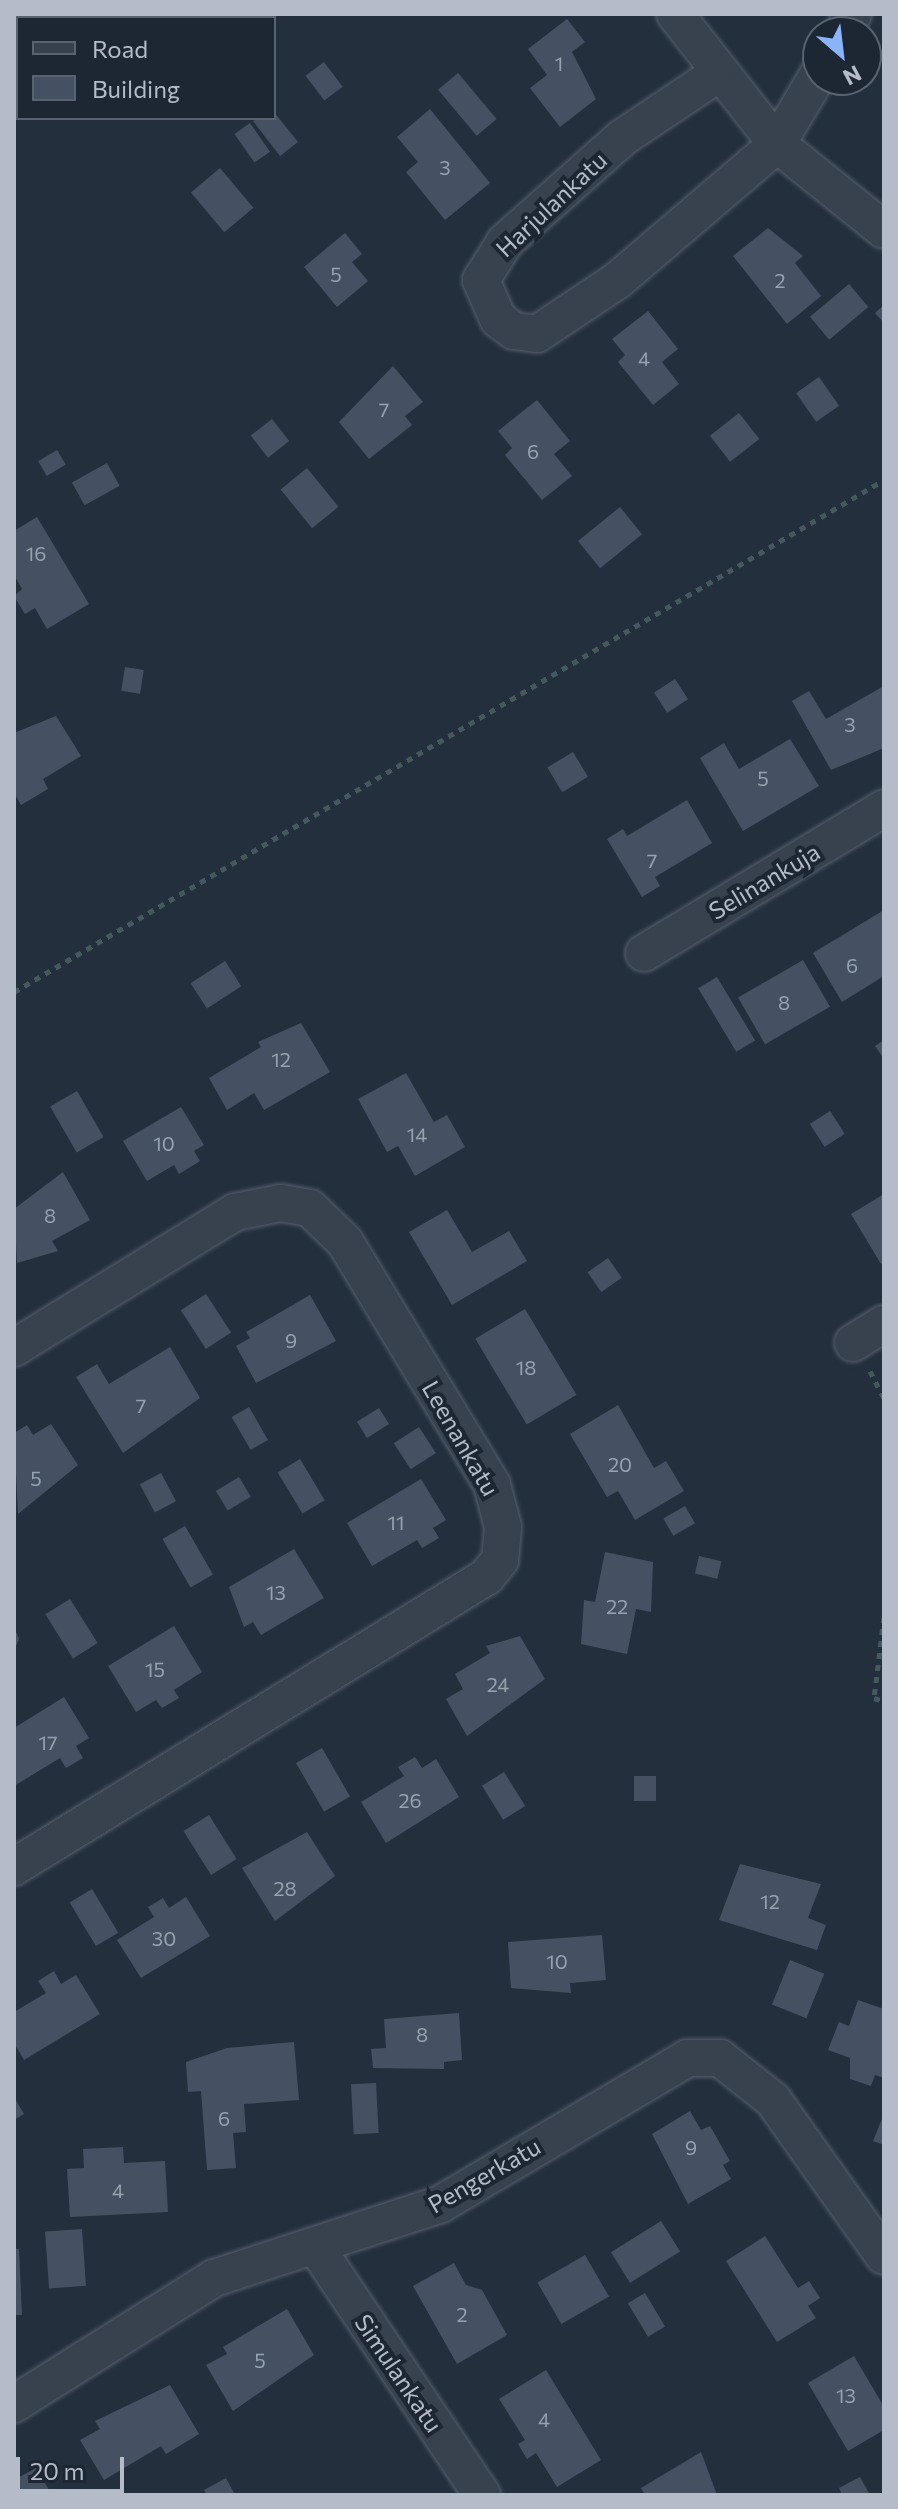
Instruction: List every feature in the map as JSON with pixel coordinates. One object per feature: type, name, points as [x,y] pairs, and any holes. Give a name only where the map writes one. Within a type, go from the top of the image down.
[{"type":"street","points":[[675,14],[716,75],[777,144],[884,230]]},
{"type":"street","name":"Harjulankatu","points":[[716,75],[622,138],[505,242],[481,280],[498,319],[526,335],[550,328],[777,144]]},
{"type":"street","points":[[777,144],[806,96]]},
{"type":"street","name":"Selinankuja","points":[[644,953],[884,808]]},
{"type":"street","name":"Leenankatu","points":[[14,1348],[235,1212],[281,1203],[310,1208],[345,1242],[486,1475],[503,1527],[500,1560],[486,1577],[14,1867]]},
{"type":"street","points":[[853,1343],[884,1324]]},
{"type":"street","name":"Pengerkatu","points":[[14,2404],[214,2278],[318,2250],[439,2205],[665,2066],[705,2056],[733,2065],[773,2100],[884,2256]]},
{"type":"street","name":"Simulankatu","points":[[318,2250],[482,2495]]},
{"type":"path","points":[[14,992],[884,480]]},
{"type":"path","points":[[884,1617],[874,1698],[884,1701]]},
{"type":"building","points":[[567,19],[585,42],[572,52],[596,99],[560,127],[530,88],[547,75],[528,49]]},
{"type":"building","points":[[324,62],[343,87],[324,101],[306,76]]},
{"type":"building","points":[[458,73],[497,119],[477,136],[438,90]]},
{"type":"building","points":[[430,109],[490,183],[445,220],[406,172],[418,162],[397,137]]},
{"type":"building","points":[[276,114],[298,142],[280,156],[253,121],[276,120]]},
{"type":"building","points":[[250,123],[270,152],[255,163],[234,134]]},
{"type":"building","points":[[220,168],[253,208],[224,232],[191,192]]},
{"type":"building","points":[[768,228],[803,256],[795,263],[821,296],[787,324],[733,256]]},
{"type":"building","points":[[345,233],[362,254],[352,262],[368,281],[337,307],[304,267]]},
{"type":"building","points":[[849,284],[868,307],[829,340],[810,317]]},
{"type":"building","points":[[884,305],[884,323],[875,313]]},
{"type":"building","points":[[648,311],[678,349],[662,362],[679,384],[653,405],[618,362],[625,355],[612,339]]},
{"type":"building","points":[[393,366],[423,402],[405,416],[412,425],[369,459],[339,422]]},
{"type":"building","points":[[819,377],[839,406],[816,422],[796,393]]},
{"type":"building","points":[[537,400],[570,441],[554,454],[572,476],[542,500],[505,455],[512,448],[498,431]]},
{"type":"building","points":[[739,413],[759,439],[730,462],[710,436]]},
{"type":"building","points":[[272,419],[289,441],[268,458],[251,436]]},
{"type":"building","points":[[57,450],[66,465],[47,476],[38,461]]},
{"type":"building","points":[[107,463],[120,486],[85,505],[72,482]]},
{"type":"building","points":[[307,468],[338,507],[312,528],[281,489]]},
{"type":"building","points":[[620,507],[642,534],[600,568],[578,541]]},
{"type":"building","points":[[37,517],[89,604],[47,629],[35,608],[25,614],[14,596],[22,589],[14,575],[14,531]]},
{"type":"building","points":[[125,667],[144,670],[140,694],[121,691]]},
{"type":"building","points":[[675,679],[688,699],[667,713],[654,693]]},
{"type":"building","points":[[884,686],[884,748],[831,770],[792,701],[809,691],[826,719]]},
{"type":"building","points":[[56,716],[81,756],[43,779],[48,789],[21,805],[14,793],[14,733]]},
{"type":"building","points":[[790,739],[819,786],[743,831],[700,758],[724,743],[739,769]]},
{"type":"building","points":[[573,752],[588,777],[562,792],[547,767]]},
{"type":"building","points":[[687,800],[712,843],[655,877],[660,886],[642,897],[607,839],[623,829],[627,836]]},
{"type":"building","points":[[884,910],[884,976],[842,1002],[813,953]]},
{"type":"building","points":[[803,960],[830,1007],[765,1044],[738,998]]},
{"type":"building","points":[[225,961],[241,986],[207,1008],[191,983]]},
{"type":"building","points":[[717,977],[755,1040],[736,1052],[698,988]]},
{"type":"building","points":[[301,1023],[330,1072],[264,1110],[254,1093],[227,1110],[209,1078],[261,1047],[258,1042]]},
{"type":"building","points":[[884,1040],[884,1059],[875,1046]]},
{"type":"building","points":[[406,1073],[434,1122],[447,1115],[465,1147],[415,1176],[398,1146],[387,1152],[358,1099]]},
{"type":"building","points":[[77,1091],[104,1137],[77,1152],[50,1106]]},
{"type":"building","points":[[181,1107],[204,1145],[194,1151],[200,1161],[179,1174],[174,1165],[147,1181],[123,1141]]},
{"type":"building","points":[[830,1111],[845,1134],[825,1147],[810,1124]]},
{"type":"building","points":[[63,1172],[90,1220],[52,1241],[58,1251],[17,1263],[14,1209]]},
{"type":"building","points":[[884,1194],[884,1262],[881,1264],[851,1214]]},
{"type":"building","points":[[447,1210],[472,1252],[509,1231],[527,1261],[452,1305],[409,1232]]},
{"type":"building","points":[[608,1258],[622,1278],[601,1292],[588,1272]]},
{"type":"building","points":[[206,1294],[231,1333],[206,1349],[181,1310]]},
{"type":"building","points":[[310,1295],[336,1341],[256,1383],[236,1346],[250,1338],[246,1332]]},
{"type":"building","points":[[525,1309],[577,1395],[527,1425],[475,1339]]},
{"type":"building","points":[[170,1347],[200,1398],[123,1453],[76,1377],[97,1364],[109,1384]]},
{"type":"building","points":[[618,1405],[654,1468],[666,1461],[684,1491],[635,1520],[618,1491],[607,1497],[570,1434]]},
{"type":"building","points":[[249,1407],[268,1440],[251,1450],[232,1417]]},
{"type":"building","points":[[379,1408],[389,1424],[367,1438],[357,1422]]},
{"type":"building","points":[[51,1424],[78,1465],[18,1514],[14,1433],[27,1425],[33,1435]]},
{"type":"building","points":[[419,1427],[436,1453],[411,1469],[394,1443]]},
{"type":"building","points":[[300,1459],[325,1500],[302,1514],[278,1472]]},
{"type":"building","points":[[161,1473],[176,1501],[155,1513],[140,1484]]},
{"type":"building","points":[[239,1477],[251,1497],[228,1511],[216,1491]]},
{"type":"building","points":[[421,1479],[446,1520],[433,1528],[439,1538],[422,1548],[417,1540],[372,1566],[347,1523]]},
{"type":"building","points":[[685,1506],[695,1523],[673,1536],[663,1518]]},
{"type":"building","points":[[185,1526],[213,1574],[190,1587],[162,1539]]},
{"type":"building","points":[[294,1549],[324,1598],[261,1635],[253,1622],[244,1627],[229,1587]]},
{"type":"building","points":[[605,1552],[653,1562],[651,1612],[636,1609],[627,1654],[581,1644],[584,1600],[595,1602]]},
{"type":"building","points":[[699,1556],[721,1561],[717,1579],[695,1574]]},
{"type":"building","points":[[70,1599],[98,1643],[73,1658],[45,1614]]},
{"type":"building","points":[[174,1626],[202,1672],[174,1690],[179,1698],[162,1708],[156,1700],[136,1712],[108,1666]]},
{"type":"building","points":[[14,1627],[19,1639],[14,1651]]},
{"type":"building","points":[[520,1636],[545,1679],[467,1736],[446,1699],[463,1689],[455,1674],[490,1653],[486,1646]]},
{"type":"building","points":[[64,1697],[89,1738],[76,1746],[83,1758],[66,1768],[60,1758],[14,1786],[14,1728]]},
{"type":"building","points":[[322,1748],[350,1796],[324,1811],[296,1763]]},
{"type":"building","points":[[415,1757],[422,1768],[436,1759],[459,1797],[386,1843],[361,1802],[404,1776],[398,1767]]},
{"type":"building","points":[[504,1772],[525,1806],[503,1820],[482,1786]]},
{"type":"building","points":[[634,1776],[656,1776],[656,1801],[634,1801]]},
{"type":"building","points":[[209,1815],[237,1859],[211,1875],[184,1831]]},
{"type":"building","points":[[307,1832],[335,1876],[275,1921],[242,1868]]},
{"type":"building","points":[[740,1864],[821,1884],[808,1918],[826,1925],[817,1950],[719,1920]]},
{"type":"building","points":[[92,1889],[118,1933],[96,1946],[70,1902]]},
{"type":"building","points":[[186,1897],[210,1936],[141,1978],[117,1940],[154,1917],[148,1907],[163,1898],[169,1908]]},
{"type":"building","points":[[602,1935],[606,1980],[570,1983],[571,1993],[511,1988],[508,1942]]},
{"type":"building","points":[[790,1960],[824,1974],[806,2018],[772,2005]]},
{"type":"building","points":[[54,1971],[61,1984],[76,1975],[100,2014],[24,2060],[14,2043],[14,2012],[46,1993],[38,1981]]},
{"type":"building","points":[[858,2000],[884,2009],[884,2078],[875,2075],[871,2086],[850,2079],[850,2058],[828,2050],[839,2022],[849,2026]]},
{"type":"building","points":[[459,2013],[462,2060],[444,2062],[444,2069],[373,2068],[371,2049],[386,2048],[384,2019]]},
{"type":"building","points":[[294,2042],[299,2100],[244,2104],[246,2132],[233,2133],[236,2168],[207,2170],[201,2091],[188,2092],[186,2062],[227,2048]]},
{"type":"building","points":[[376,2083],[379,2133],[354,2134],[351,2084]]},
{"type":"building","points":[[14,2097],[24,2114],[14,2120]]},
{"type":"building","points":[[690,2111],[701,2130],[710,2126],[730,2161],[723,2165],[731,2179],[688,2204],[652,2134]]},
{"type":"building","points":[[884,2114],[884,2145],[873,2141]]},
{"type":"building","points":[[123,2147],[124,2163],[165,2161],[168,2212],[70,2217],[67,2169],[84,2168],[83,2149]]},
{"type":"building","points":[[661,2221],[680,2252],[630,2283],[611,2252]]},
{"type":"building","points":[[82,2229],[86,2286],[49,2288],[45,2232]]},
{"type":"building","points":[[765,2236],[798,2288],[809,2281],[820,2298],[808,2306],[816,2318],[777,2342],[726,2261]]},
{"type":"building","points":[[14,2249],[19,2249],[22,2315],[14,2315]]},
{"type":"building","points":[[585,2255],[609,2297],[561,2324],[537,2282]]},
{"type":"building","points":[[454,2263],[466,2285],[482,2290],[507,2335],[457,2364],[413,2286]]},
{"type":"building","points":[[645,2293],[665,2326],[648,2337],[628,2303]]},
{"type":"building","points":[[287,2309],[314,2355],[233,2411],[206,2365],[227,2354],[223,2347]]},
{"type":"building","points":[[854,2356],[884,2407],[884,2430],[848,2451],[808,2383]]},
{"type":"building","points":[[546,2370],[601,2460],[557,2487],[536,2453],[527,2459],[518,2444],[525,2440],[499,2399]]},
{"type":"building","points":[[170,2385],[199,2434],[166,2454],[161,2446],[104,2480],[80,2440],[100,2429],[95,2421]]},
{"type":"building","points":[[701,2452],[717,2495],[645,2495],[641,2488]]},
{"type":"building","points":[[36,2468],[52,2495],[14,2495],[14,2480]]},
{"type":"building","points":[[860,2477],[870,2495],[842,2495],[839,2488]]},
{"type":"building","points":[[226,2478],[235,2495],[207,2495],[204,2490]]}]
